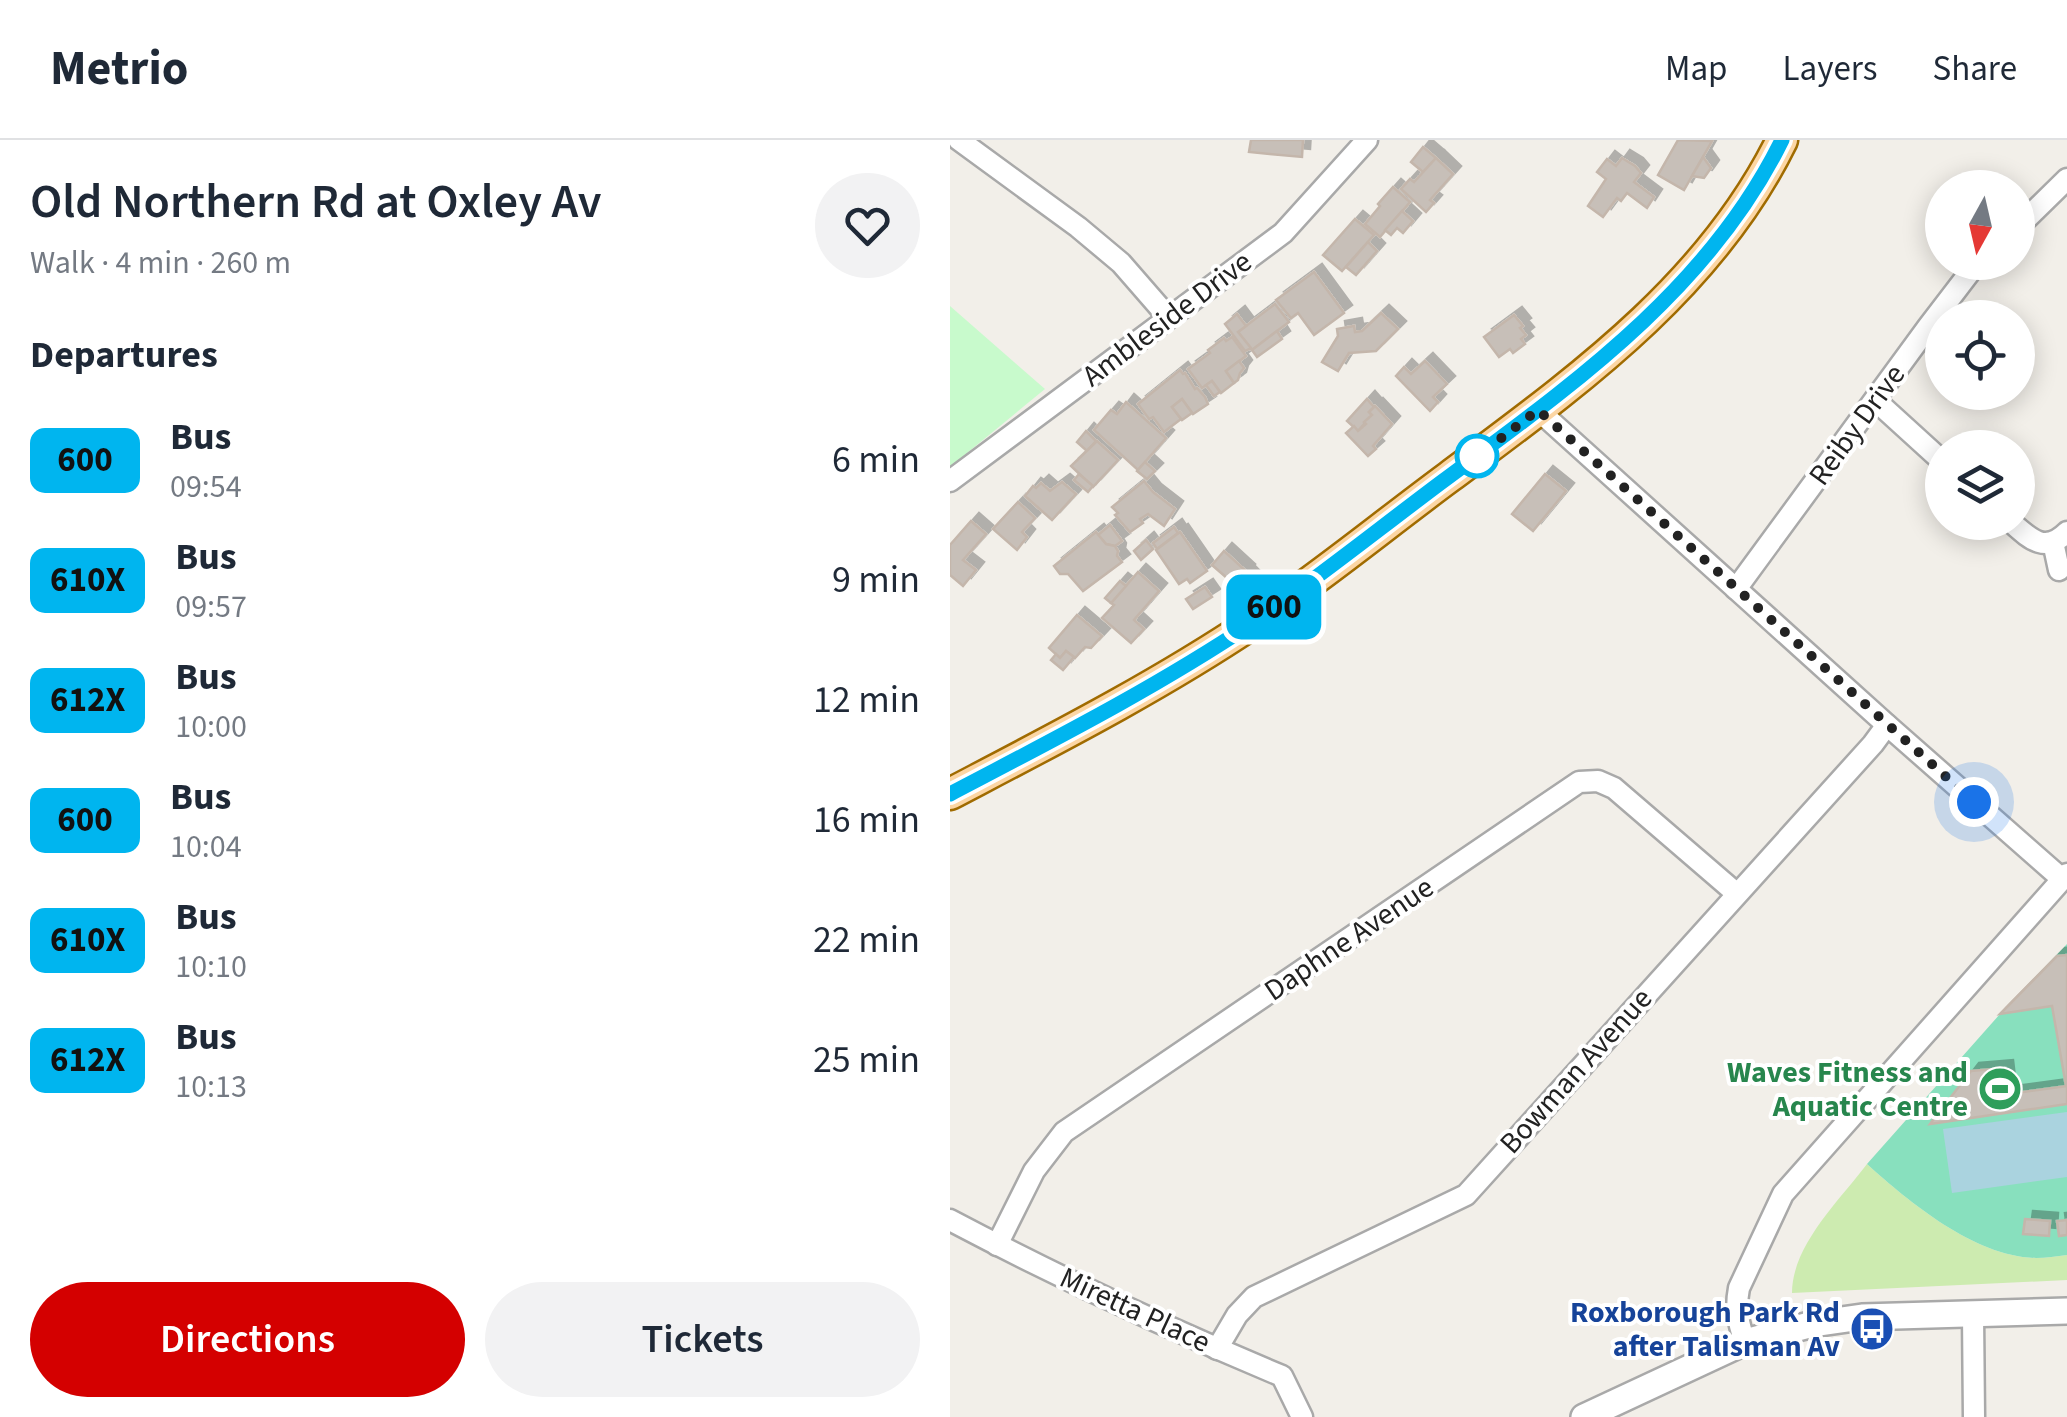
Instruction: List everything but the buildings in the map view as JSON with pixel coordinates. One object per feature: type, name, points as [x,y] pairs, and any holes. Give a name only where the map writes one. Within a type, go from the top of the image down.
[{"type":"main road","points":[[950,794],[1106,712],[1254,622],[1538,410],[1621,344],[1676,290],[1745,202],[1782,140]]},
{"type":"street","points":[[959,140],[1121,263],[1168,317]]},
{"type":"street","name":"Ambleside Drive","points":[[950,481],[1283,232],[1365,141]]},
{"type":"street","points":[[2035,211],[2067,180]]},
{"type":"street","name":"Reiby Drive","points":[[1736,589],[1964,280]]},
{"type":"street","points":[[1875,400],[1925,446]]},
{"type":"street","points":[[1538,410],[1887,725],[2064,876],[1783,1194],[1738,1288],[1737,1319],[1745,1342]]},
{"type":"street","points":[[2033,540],[2060,537],[2059,570]]},
{"type":"street","name":"Bowman Avenue","points":[[1217,1349],[1237,1316],[1254,1298],[1466,1195],[1887,725]]},
{"type":"street","name":"Daphne Avenue","points":[[997,1245],[1034,1171],[1064,1132],[1580,782],[1598,781],[1614,788],[1736,893]]},
{"type":"street","name":"Miretta Place","points":[[950,1220],[1217,1349],[1282,1376],[1302,1417]]},
{"type":"street","points":[[1584,1417],[1745,1342],[1784,1330],[1838,1320],[2067,1311]]},
{"type":"street","points":[[1973,1315],[1974,1417]]},
{"type":"green space","points":[[950,306],[1045,389],[950,467]]},
{"type":"green space","name":"Waves Fitness and Aquatic Centre","points":[[2067,944],[2067,1255],[2013,1255],[1967,1238],[1945,1225],[1867,1164]]},
{"type":"green space","points":[[1867,1164],[1924,1211],[1967,1238],[2013,1255],[2067,1255],[2067,1280],[1792,1293],[1794,1275],[1809,1241]]},
{"type":"water","points":[[2067,1112],[2067,1177],[1952,1193],[1943,1129]]},
{"type":"bus line","name":"600","points":[[950,794],[1106,712],[1254,622],[1577,381],[1646,321],[1694,269],[1745,202],[1782,140]]},
{"type":"place","name":"Waves Fitness and Aquatic Centre","points":[[2000,1089]]},
{"type":"place","name":"Roxborough Park Rd after Talisman Av","points":[[1872,1329]]},
{"type":"route","points":[[1477,456],[1538,410],[1974,802]]}]
